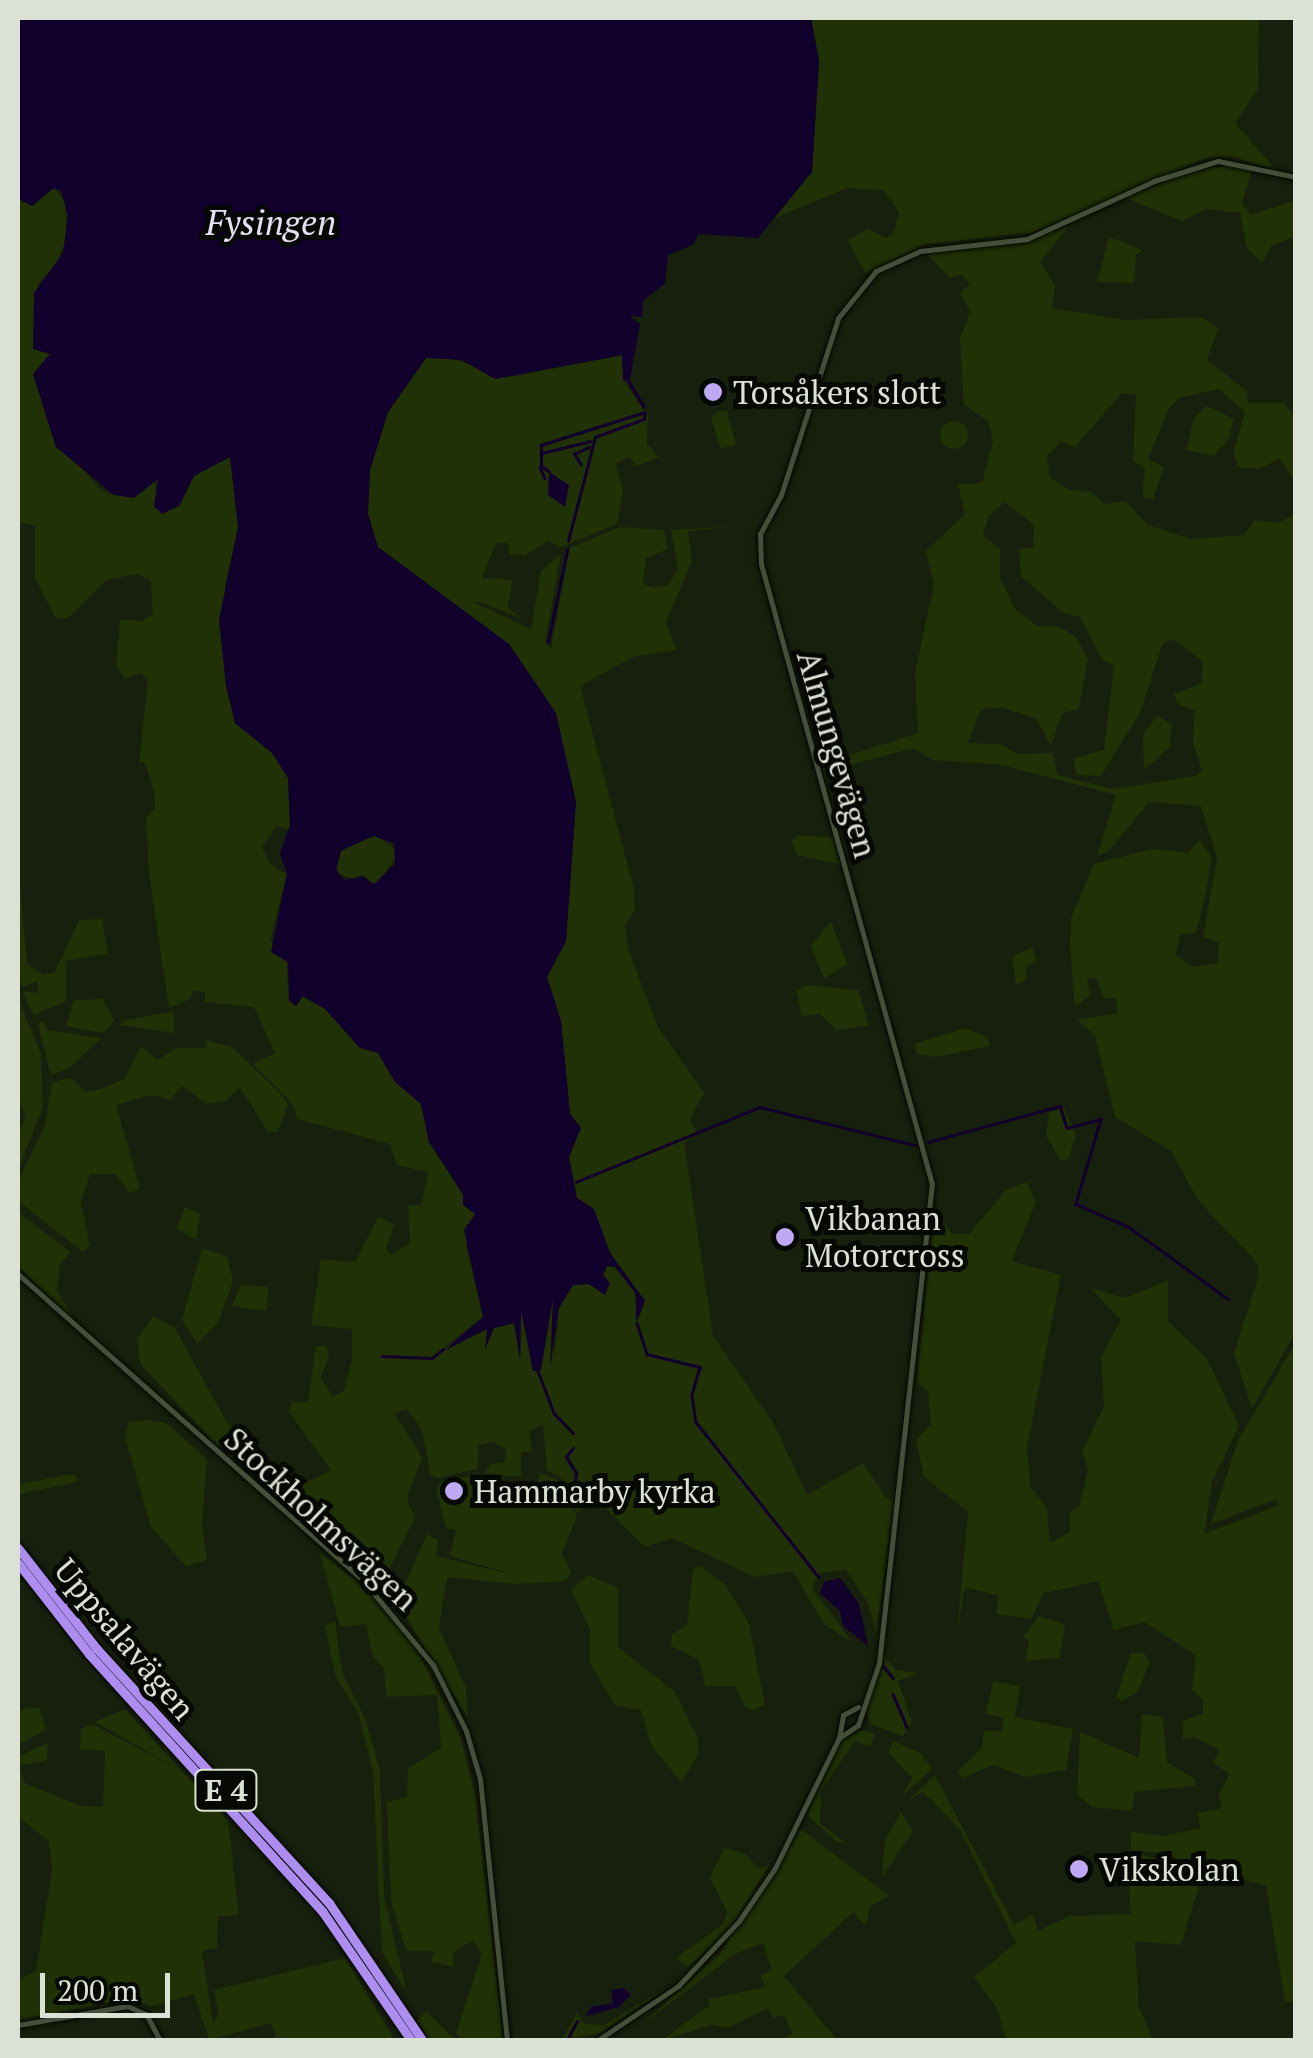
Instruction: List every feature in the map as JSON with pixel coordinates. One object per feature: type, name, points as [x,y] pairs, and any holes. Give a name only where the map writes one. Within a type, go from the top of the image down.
[{"type":"highway","name":"Uppsalavägen","points":[[18,1548],[97,1649],[329,1903],[422,2040]]},
{"type":"highway","name":"Uppsalavägen","points":[[18,1563],[88,1654],[322,1911],[411,2040]]},
{"type":"street","name":"Almungevägen","points":[[839,1738],[851,1729],[858,1714],[882,1644],[932,1184],[761,564],[760,534],[781,495],[838,318],[876,271],[920,250],[1027,238],[1154,181],[1218,161],[1296,177]]},
{"type":"street","name":"Stockholmsvägen","points":[[18,1274],[362,1578],[433,1665],[466,1730],[480,1779],[507,2040]]},
{"type":"street","points":[[850,1711],[860,1706]]},
{"type":"street","name":"Almungevägen","points":[[598,2040],[625,2025],[700,1965],[748,1908],[850,1711]]},
{"type":"street","points":[[850,1711],[858,1714]]},
{"type":"street","points":[[842,1724],[851,1729]]},
{"type":"street","points":[[18,2025],[127,2006],[146,2014],[160,2040]]},
{"type":"green space","points":[[811,18],[1259,18],[1258,89],[1235,123],[1276,170],[1231,156],[1205,158],[1034,232],[926,244],[865,273],[848,240],[868,229],[886,238],[893,234],[899,212],[883,190],[847,188],[773,219],[812,172],[819,61]]},
{"type":"green space","points":[[1235,165],[1252,169],[1242,204],[1251,214],[1295,201],[1295,237],[1272,245],[1262,263],[1247,248],[1240,213],[1207,209],[1182,221],[1126,198],[1191,171]]},
{"type":"green space","points":[[53,188],[65,200],[67,238],[54,269],[38,283],[33,349],[50,354],[33,374],[52,435],[102,491],[114,495],[126,495],[154,477],[156,489],[179,506],[194,476],[229,456],[233,466],[238,527],[225,586],[226,686],[236,723],[272,753],[288,778],[290,830],[276,826],[262,847],[269,863],[287,874],[270,940],[287,962],[288,990],[325,1009],[360,1048],[378,1053],[395,1082],[421,1104],[429,1142],[475,1214],[466,1246],[483,1317],[443,1348],[488,1328],[486,1346],[494,1328],[515,1323],[521,1358],[521,1309],[533,1371],[540,1370],[554,1295],[554,1359],[559,1308],[573,1285],[589,1284],[604,1295],[603,1275],[607,1266],[615,1267],[632,1285],[639,1318],[645,1301],[610,1253],[594,1209],[577,1198],[569,1156],[581,1128],[570,1114],[561,1021],[547,977],[566,940],[576,802],[563,760],[506,644],[378,547],[368,514],[370,470],[388,412],[426,358],[436,354],[511,377],[623,355],[623,380],[648,417],[647,444],[659,457],[636,466],[629,457],[616,463],[623,492],[617,524],[559,548],[549,540],[524,556],[510,554],[508,543],[496,543],[482,578],[512,580],[508,608],[524,620],[473,602],[531,629],[541,571],[561,554],[545,642],[551,648],[570,548],[620,527],[664,530],[668,549],[646,558],[643,584],[654,588],[668,585],[678,569],[671,530],[741,526],[688,531],[692,561],[666,622],[677,650],[633,657],[580,686],[634,889],[635,910],[625,924],[628,949],[658,1027],[704,1093],[690,1119],[697,1135],[684,1142],[713,1336],[774,1424],[807,1495],[863,1463],[886,1498],[894,1500],[876,1633],[868,1603],[846,1570],[820,1573],[812,1588],[853,1643],[824,1624],[793,1571],[755,1577],[672,1538],[645,1547],[592,1495],[577,1513],[561,1478],[547,1470],[543,1424],[529,1431],[532,1452],[521,1452],[521,1477],[485,1473],[490,1464],[505,1462],[506,1450],[493,1442],[479,1445],[477,1469],[438,1478],[431,1475],[421,1428],[407,1409],[394,1413],[422,1457],[407,1499],[415,1517],[388,1572],[364,1570],[279,1497],[331,1470],[289,1412],[292,1401],[308,1403],[316,1346],[326,1345],[329,1355],[321,1378],[333,1397],[344,1391],[352,1358],[352,1329],[311,1325],[321,1259],[355,1262],[378,1217],[395,1224],[386,1248],[390,1255],[410,1243],[408,1205],[421,1205],[428,1172],[397,1165],[390,1144],[297,1119],[293,1104],[253,1064],[275,1053],[254,1007],[205,1002],[205,992],[192,991],[190,999],[169,1008],[149,873],[146,817],[155,809],[155,795],[145,762],[139,763],[148,678],[139,673],[125,679],[116,665],[120,619],[142,621],[153,614],[151,581],[138,574],[106,580],[68,618],[56,619],[35,578],[35,526],[18,522],[18,198],[23,203]]},
{"type":"green space","points":[[1070,225],[1040,262],[1055,285],[1052,308],[1125,320],[1201,317],[1218,328],[1207,360],[1247,391],[1248,403],[1284,403],[1295,417],[1295,481],[1279,459],[1259,469],[1238,467],[1233,453],[1245,412],[1219,389],[1178,398],[1168,410],[1148,459],[1164,467],[1153,499],[1142,497],[1145,469],[1133,460],[1136,395],[1122,393],[1075,447],[1060,442],[1047,456],[1050,477],[1069,490],[1092,492],[1104,504],[1125,501],[1148,525],[1191,539],[1244,535],[1255,520],[1277,523],[1295,515],[1295,1333],[1252,1409],[1234,1353],[1259,1275],[1257,1263],[1198,1200],[1171,1151],[1115,1117],[1095,1036],[1077,1020],[1117,1013],[1116,998],[1103,998],[1097,978],[1087,979],[1091,995],[1075,1007],[1071,918],[1094,864],[1152,849],[1188,853],[1200,840],[1212,857],[1206,891],[1196,933],[1180,935],[1176,955],[1192,967],[1217,963],[1219,943],[1203,937],[1217,858],[1201,806],[1149,802],[1108,852],[1097,856],[1116,795],[1002,765],[933,760],[913,748],[828,771],[825,778],[822,764],[918,733],[915,673],[934,584],[926,551],[965,514],[958,484],[982,483],[993,441],[988,421],[964,405],[960,339],[970,311],[960,293],[970,284],[962,275],[950,278],[925,252],[1023,243]],"holes":[[[1005,502],[1034,525],[1033,548],[1019,549],[1021,576],[1063,613],[1080,617],[1102,660],[1114,665],[1104,750],[1074,758],[1076,775],[1101,776],[1140,713],[1162,645],[1172,639],[1203,661],[1201,683],[1174,694],[1178,705],[1195,710],[1193,742],[1202,771],[1196,776],[1113,789],[1058,775],[1053,753],[1017,754],[1001,744],[968,743],[981,709],[1002,708],[1036,718],[1051,746],[1062,714],[1079,708],[1088,659],[1076,637],[1060,627],[1037,626],[1015,609],[1000,578],[1000,549],[983,535],[989,515]]]},
{"type":"green space","points":[[1109,237],[1143,250],[1136,255],[1134,283],[1097,282]]},
{"type":"green space","points":[[1207,406],[1234,419],[1228,441],[1213,456],[1186,450],[1194,418]]},
{"type":"green space","points":[[718,411],[727,411],[736,444],[720,449],[711,417]]},
{"type":"green space","points":[[954,421],[964,425],[968,435],[964,445],[954,449],[944,445],[940,435],[944,425]]},
{"type":"green space","points":[[1158,715],[1172,725],[1169,748],[1144,770],[1143,734]]},
{"type":"green space","points":[[798,835],[834,838],[840,864],[797,855],[792,840]]},
{"type":"green space","points":[[378,836],[399,853],[374,885],[338,874],[337,859],[346,844]]},
{"type":"green space","points":[[18,863],[27,964],[44,975],[55,972],[79,920],[102,919],[108,954],[66,961],[66,1001],[34,1015],[22,991],[39,993],[37,981],[22,987],[19,974]]},
{"type":"green space","points":[[831,921],[847,964],[824,979],[811,946]]},
{"type":"green space","points":[[1032,947],[1037,962],[1026,966],[1026,981],[1016,984],[1012,957]]},
{"type":"green space","points":[[809,985],[858,990],[869,1025],[836,1030],[820,1014],[802,1016],[796,990]]},
{"type":"green space","points":[[103,999],[114,1021],[104,1033],[66,1026],[74,1000]]},
{"type":"green space","points":[[19,1000],[41,1054],[43,1107],[18,1171],[18,1135],[26,1117],[18,1096]]},
{"type":"green space","points":[[174,1011],[174,1033],[119,1025],[122,1021]]},
{"type":"green space","points":[[44,1021],[47,1030],[101,1038],[70,1068],[51,1075],[38,1023]]},
{"type":"green space","points":[[966,1028],[987,1037],[990,1046],[935,1057],[917,1054],[914,1044]]},
{"type":"green space","points":[[206,1040],[232,1047],[282,1095],[288,1104],[278,1132],[268,1132],[240,1087],[226,1101],[206,1104],[183,1086],[170,1100],[152,1095],[116,1105],[140,1188],[130,1193],[115,1174],[90,1174],[81,1203],[90,1246],[83,1252],[18,1201],[18,1182],[45,1125],[52,1082],[71,1078],[86,1092],[101,1089],[124,1079],[141,1046],[157,1060],[177,1048],[205,1048]]},
{"type":"green space","points":[[1064,1108],[1076,1135],[1069,1158],[1061,1161],[1046,1136],[1049,1112]]},
{"type":"green space","points":[[1027,1182],[1036,1202],[1012,1261],[1061,1275],[1027,1447],[1030,1486],[1047,1508],[1050,1543],[1070,1532],[1070,1513],[1080,1505],[1088,1469],[1082,1452],[1104,1406],[1101,1357],[1121,1320],[1090,1288],[1126,1298],[1168,1280],[1168,1321],[1207,1359],[1239,1426],[1212,1482],[1204,1534],[1279,1505],[1277,1499],[1211,1524],[1238,1440],[1295,1344],[1295,2002],[1285,2001],[1266,1886],[1204,1869],[1181,1945],[1135,1941],[1139,2008],[1154,2040],[1006,2040],[997,2008],[974,1977],[1016,1943],[960,1830],[923,1792],[909,1800],[935,1775],[1014,1925],[1033,1914],[1038,1931],[1069,1916],[1131,1914],[1127,1852],[1199,1868],[1163,1853],[1131,1850],[1131,1832],[1162,1836],[1200,1828],[1198,1813],[1222,1808],[1219,1794],[1230,1774],[1213,1763],[1219,1750],[1195,1737],[1183,1740],[1183,1721],[1203,1713],[1203,1700],[1192,1690],[1196,1655],[1144,1622],[1114,1630],[1098,1581],[1044,1593],[1031,1619],[996,1614],[999,1596],[965,1587],[957,1631],[968,1512],[924,1477],[916,1440],[931,1424],[928,1391],[917,1382],[935,1207],[952,1234],[969,1234],[1007,1189]]},
{"type":"green space","points":[[184,1207],[200,1213],[196,1240],[177,1229]]},
{"type":"green space","points":[[18,1212],[70,1252],[60,1264],[57,1291],[77,1324],[18,1266]]},
{"type":"green space","points":[[202,1248],[227,1256],[233,1281],[218,1323],[198,1344],[182,1320]]},
{"type":"green space","points":[[241,1285],[268,1287],[267,1311],[232,1306]]},
{"type":"green space","points":[[153,1316],[175,1328],[226,1421],[263,1457],[269,1482],[217,1445],[140,1364],[137,1339]]},
{"type":"green space","points":[[128,1422],[166,1423],[207,1459],[202,1526],[207,1560],[186,1566],[151,1527],[125,1437]]},
{"type":"green space","points":[[540,1473],[559,1480],[577,1516],[562,1553],[571,1573],[566,1581],[515,1584],[447,1577],[439,1628],[466,1688],[468,1718],[397,1602],[427,1534],[438,1540],[436,1556],[522,1577],[450,1556],[456,1530],[446,1528],[436,1490],[442,1481],[473,1475],[534,1494]]},
{"type":"green space","points":[[74,1474],[79,1481],[18,1495],[18,1484]]},
{"type":"green space","points":[[320,1553],[372,1594],[418,1652],[461,1738],[475,1795],[503,2040],[463,2040],[456,2033],[482,1954],[473,1940],[453,1953],[454,1967],[431,1962],[434,1951],[406,1951],[391,1901],[387,1802],[407,1797],[408,1768],[441,1748],[437,1695],[386,1697],[384,1668],[372,1655],[366,1624],[340,1627]]},
{"type":"green space","points":[[701,1566],[726,1586],[748,1621],[765,1705],[753,1710],[745,1707],[735,1686],[705,1686],[699,1660],[671,1646],[672,1634],[687,1625],[693,1569]]},
{"type":"green space","points":[[588,1575],[618,1588],[618,1647],[675,1692],[698,1739],[698,1756],[681,1782],[651,1745],[641,1710],[615,1705],[590,1663],[590,1629],[571,1590]]},
{"type":"green space","points":[[1038,1616],[1065,1624],[1059,1658],[1025,1661],[1029,1640],[1023,1638]]},
{"type":"green space","points":[[335,1621],[342,1672],[366,1721],[380,1770],[384,1896],[407,1993],[382,1952],[373,1772],[358,1712],[336,1678],[325,1626]]},
{"type":"green space","points":[[1131,1653],[1144,1653],[1150,1662],[1137,1693],[1121,1701],[1116,1697]]},
{"type":"green space","points":[[883,1655],[896,1670],[918,1673],[898,1681],[912,1723],[903,1736],[871,1724],[865,1707]]},
{"type":"green space","points":[[993,1681],[1020,1686],[1015,1717],[1073,1729],[1066,1770],[1026,1777],[994,1765],[962,1778],[958,1771],[981,1749],[984,1731],[1002,1731],[1004,1718],[986,1714]]},
{"type":"green space","points":[[27,1707],[40,1708],[46,1730],[18,1745],[18,1713]]},
{"type":"green space","points":[[125,1709],[228,1821],[239,1915],[218,1916],[217,1948],[202,1951],[213,2023],[219,2014],[214,1990],[345,1958],[395,2040],[276,2040],[272,2023],[209,2040],[194,1994],[153,2006],[126,1999],[18,2020],[18,1980],[36,1971],[52,1871],[49,1841],[18,1817],[18,1757],[49,1742],[46,1761],[19,1765],[25,1783],[80,1806],[103,1807],[105,1751],[80,1749],[81,1729],[92,1724],[176,1768],[95,1722]]},
{"type":"green space","points":[[1142,1714],[1163,1717],[1167,1762],[1195,1779],[1195,1786],[1134,1792],[1132,1811],[1092,1807],[1077,1795],[1080,1732],[1139,1758]]},
{"type":"green space","points":[[861,1730],[875,1734],[870,1746],[855,1741],[821,1791],[820,1823],[845,1842],[838,1843],[807,1815],[841,1741]]},
{"type":"green space","points":[[893,1741],[921,1753],[932,1769],[901,1797],[912,1778],[889,1753]]},
{"type":"green space","points":[[901,1812],[913,1831],[882,1877],[885,1840]]},
{"type":"green space","points":[[801,1829],[889,1896],[870,1906],[866,1925],[853,1912],[784,1976],[837,2040],[782,2040],[792,2033],[784,2015],[773,2018],[768,2008],[727,2028],[712,2025],[662,2040],[710,2005],[708,1999],[765,1987],[761,1975],[772,1970],[763,1943],[735,1954],[638,2028],[720,1954]]},
{"type":"green space","points":[[724,1848],[745,1854],[759,1869],[770,1864],[734,1922],[688,1968],[676,1958],[723,1924],[727,1912],[710,1878]]},
{"type":"green space","points":[[672,1984],[600,2033],[562,2040],[577,2012],[584,2024],[604,2025]]},
{"type":"green space","points":[[427,2011],[456,2040],[429,2040],[417,2020]]},
{"type":"water","name":"Fysingen","points":[[18,18],[811,18],[819,61],[812,172],[758,238],[698,234],[693,245],[668,255],[665,283],[643,301],[642,317],[629,316],[640,324],[630,379],[623,381],[622,355],[495,379],[462,360],[426,358],[388,412],[370,470],[368,514],[378,547],[509,644],[556,713],[576,802],[566,941],[547,977],[561,1021],[570,1114],[581,1128],[569,1157],[577,1198],[594,1209],[610,1253],[645,1301],[636,1323],[636,1294],[615,1267],[607,1266],[603,1275],[610,1283],[605,1295],[589,1284],[573,1285],[559,1308],[550,1369],[553,1297],[541,1370],[533,1371],[521,1310],[520,1360],[514,1323],[494,1328],[485,1350],[487,1329],[444,1351],[483,1317],[464,1230],[475,1214],[463,1205],[463,1194],[429,1142],[421,1104],[395,1082],[378,1053],[360,1048],[325,1009],[303,996],[296,1006],[289,1001],[288,962],[271,952],[287,874],[280,854],[290,825],[288,778],[272,753],[235,723],[226,686],[219,620],[238,527],[230,457],[194,476],[179,506],[162,514],[154,506],[158,479],[134,498],[114,495],[56,447],[33,374],[50,354],[33,349],[34,293],[63,253],[68,216],[61,191],[54,188],[32,206],[18,198]],"holes":[[[373,836],[394,843],[395,864],[374,884],[363,876],[345,880],[336,870],[341,851]]]},
{"type":"water","points":[[549,472],[569,485],[565,507],[548,495]]},
{"type":"water","points":[[840,1578],[859,1604],[868,1646],[843,1626],[840,1611],[820,1593],[824,1582]]},
{"type":"water","points":[[624,1988],[631,1995],[619,2007],[586,2016],[591,2007],[613,2003],[611,1990]]},
{"type":"waterway","points":[[628,380],[644,407]]},
{"type":"waterway","points":[[549,472],[541,466],[541,445],[642,413]]},
{"type":"waterway","points":[[568,541],[595,437],[644,419],[644,413]]},
{"type":"waterway","points":[[542,453],[591,441]]},
{"type":"waterway","points":[[581,465],[574,454],[589,447]]},
{"type":"waterway","points":[[540,467],[545,478]]},
{"type":"waterway","points":[[548,642],[567,550]]},
{"type":"waterway","points":[[928,1142],[1060,1106],[1067,1128],[1101,1119],[1076,1204],[1129,1227],[1228,1299]]},
{"type":"waterway","points":[[576,1182],[760,1107],[915,1145]]},
{"type":"waterway","points":[[637,1323],[647,1354],[700,1367],[692,1395],[696,1422],[819,1577]]},
{"type":"waterway","points":[[382,1356],[432,1358],[443,1349]]},
{"type":"waterway","points":[[538,1371],[554,1413],[573,1433]]},
{"type":"waterway","points":[[572,1499],[576,1473],[566,1457],[573,1448]]},
{"type":"waterway","points":[[882,1664],[893,1678]]},
{"type":"waterway","points":[[893,1694],[907,1727]]},
{"type":"waterway","points":[[567,2040],[577,2021]]},
{"type":"place","name":"Torsåkers slott","points":[[713,392]]},
{"type":"place","name":"Vikbanan Motorcross","points":[[785,1237]]},
{"type":"place","name":"Hammarby kyrka","points":[[454,1491]]},
{"type":"place","name":"Vikskolan","points":[[1079,1869]]}]
